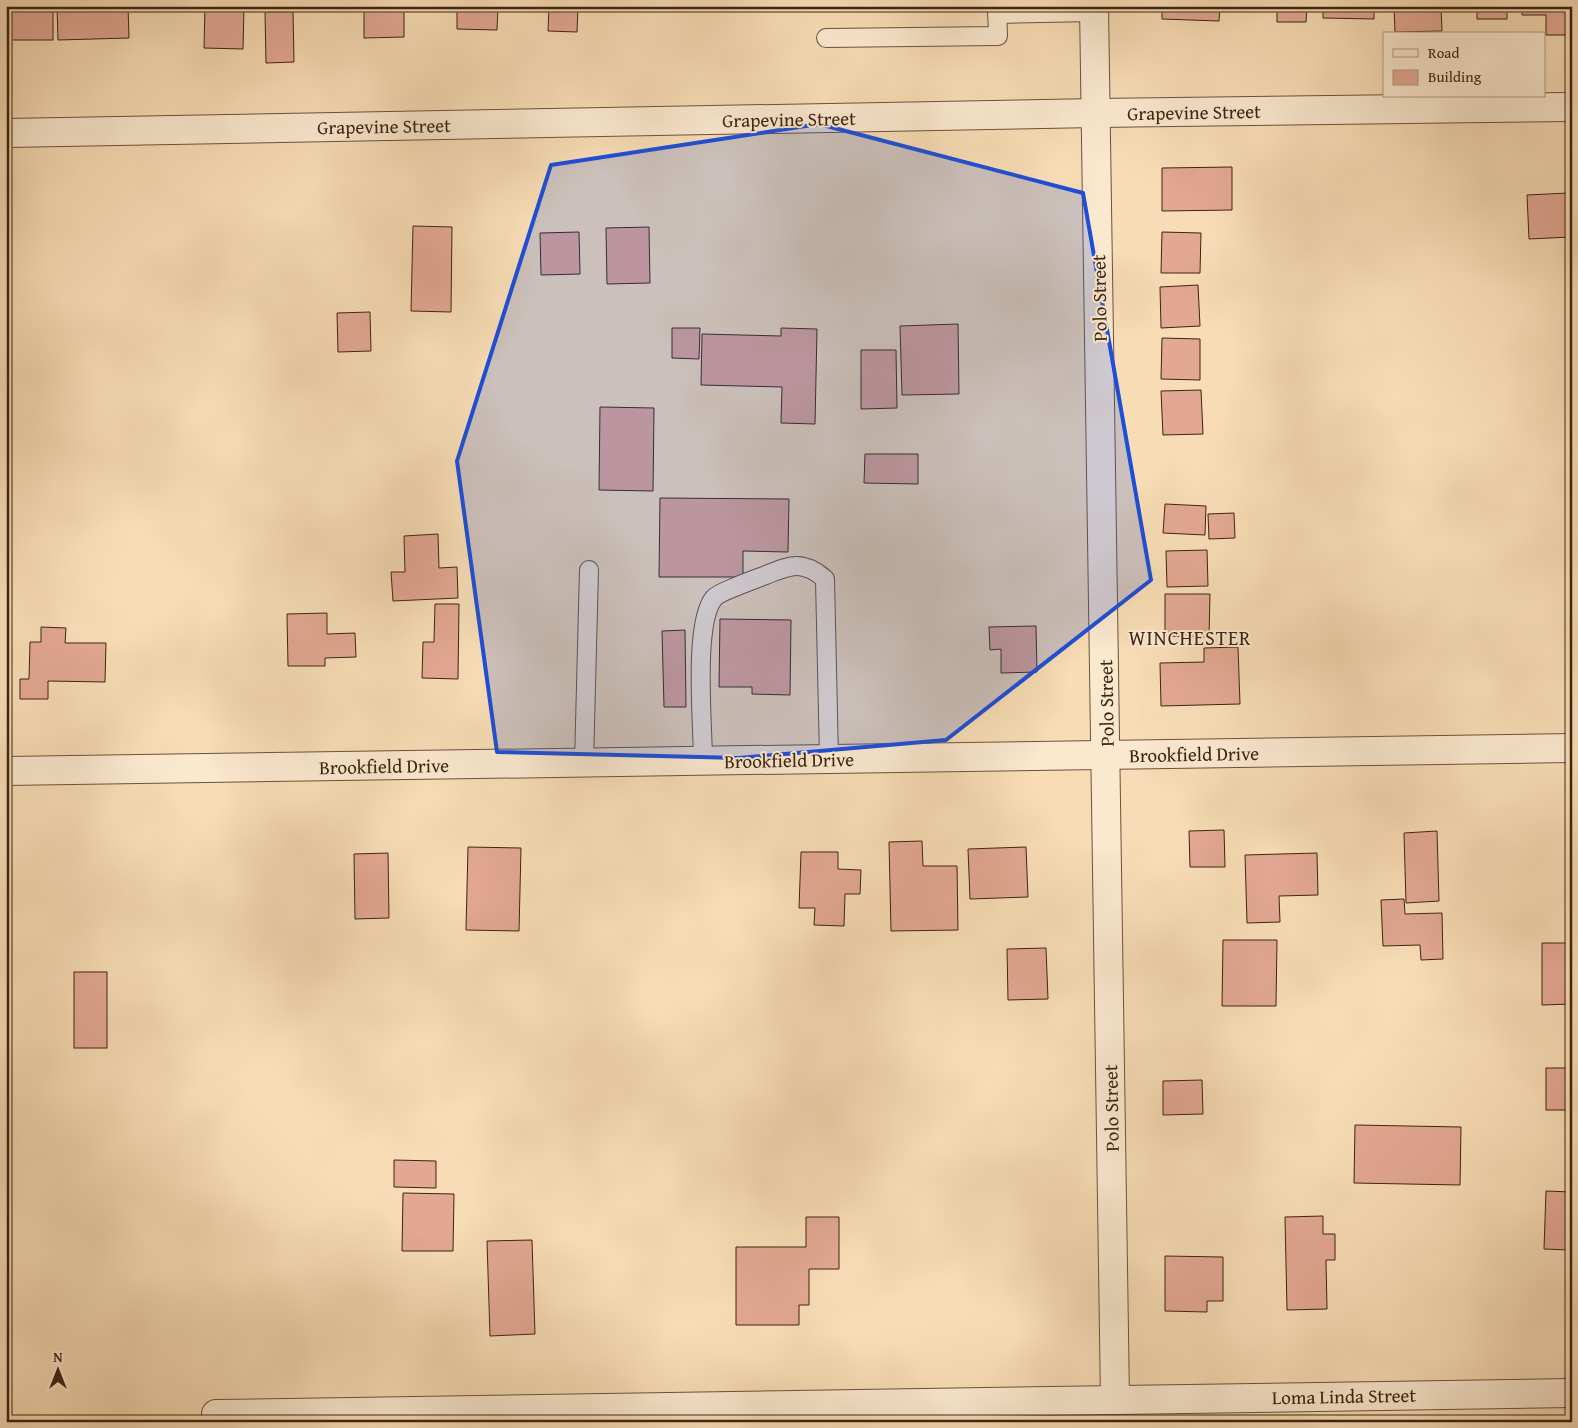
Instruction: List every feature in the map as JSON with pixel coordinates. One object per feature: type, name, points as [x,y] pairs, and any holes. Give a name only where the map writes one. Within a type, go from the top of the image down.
[{"type":"street","name":"Polo Street","points":[[1094,9],[1107,755],[1115,1400]]},
{"type":"street","name":"Grapevine Street","points":[[6,132],[1096,113],[1572,107]]},
{"type":"street","name":"Brookfield Drive","points":[[6,771],[1572,748]]},
{"type":"street","name":"Loma Linda Street","points":[[216,1414],[1572,1392]]},
{"type":"lane","points":[[826,38],[998,36],[997,10],[1094,9]]},
{"type":"lane","points":[[703,761],[702,643],[705,614],[714,597],[789,566],[812,567],[825,578],[828,759]]},
{"type":"lane","points":[[584,763],[589,570]]},
{"type":"highlighted area","points":[[819,124],[1083,193],[1151,580],[946,740],[739,758],[497,752],[457,461],[551,165]]},
{"type":"building","points":[[6,6],[53,6],[53,40],[6,40]]},
{"type":"building","points":[[57,6],[128,6],[129,38],[58,40]]},
{"type":"building","points":[[205,6],[244,6],[243,49],[204,48]]},
{"type":"building","points":[[364,6],[404,6],[404,37],[364,38]]},
{"type":"building","points":[[457,6],[498,6],[497,30],[457,29]]},
{"type":"building","points":[[549,6],[578,6],[577,32],[548,31]]},
{"type":"building","points":[[1162,6],[1220,6],[1219,21],[1162,19]]},
{"type":"building","points":[[1259,6],[1307,6],[1306,22],[1277,22],[1277,7]]},
{"type":"building","points":[[1323,6],[1374,6],[1374,19],[1323,18]]},
{"type":"building","points":[[1394,6],[1441,6],[1442,31],[1395,32]]},
{"type":"building","points":[[1477,6],[1507,6],[1507,19],[1477,19]]},
{"type":"building","points":[[1522,6],[1572,6],[1572,35],[1546,35],[1546,15],[1522,15]]},
{"type":"building","points":[[265,12],[293,12],[294,62],[266,63]]},
{"type":"building","points":[[1232,167],[1232,210],[1162,211],[1162,168]]},
{"type":"building","points":[[1568,193],[1570,237],[1529,239],[1527,195]]},
{"type":"building","points":[[413,226],[452,227],[451,312],[411,311]]},
{"type":"building","points":[[649,227],[650,283],[607,284],[606,228]]},
{"type":"building","points":[[579,232],[580,274],[541,275],[540,233]]},
{"type":"building","points":[[1162,232],[1201,233],[1200,273],[1161,273]]},
{"type":"building","points":[[1198,285],[1200,326],[1161,328],[1160,287]]},
{"type":"building","points":[[370,312],[371,351],[338,352],[337,313]]},
{"type":"building","points":[[958,324],[959,394],[902,395],[900,326]]},
{"type":"building","points":[[672,328],[700,328],[699,359],[672,358]]},
{"type":"building","points":[[781,328],[817,329],[815,424],[781,423],[782,387],[701,385],[702,334],[781,336]]},
{"type":"building","points":[[1162,338],[1200,339],[1200,380],[1161,379]]},
{"type":"building","points":[[861,350],[896,350],[897,408],[861,409]]},
{"type":"building","points":[[1201,390],[1203,434],[1163,435],[1161,391]]},
{"type":"building","points":[[600,407],[654,408],[653,491],[599,490]]},
{"type":"building","points":[[865,454],[918,454],[918,484],[864,483]]},
{"type":"building","points":[[660,498],[789,499],[788,552],[743,551],[743,577],[659,577]]},
{"type":"building","points":[[1165,504],[1206,506],[1205,535],[1163,533]]},
{"type":"building","points":[[1234,513],[1235,538],[1209,539],[1208,514]]},
{"type":"building","points":[[438,534],[439,568],[457,567],[458,598],[393,601],[391,572],[405,572],[404,536]]},
{"type":"building","points":[[1207,550],[1208,586],[1167,587],[1166,551]]},
{"type":"building","points":[[1165,594],[1210,594],[1209,637],[1165,636]]},
{"type":"building","points":[[435,604],[459,604],[458,679],[422,678],[423,642],[434,642]]},
{"type":"building","points":[[327,613],[327,634],[355,633],[356,657],[325,658],[325,666],[288,666],[287,614]]},
{"type":"building","points":[[720,619],[791,620],[790,695],[752,694],[752,687],[719,687]]},
{"type":"building","points":[[1036,626],[1037,672],[1001,673],[1001,649],[990,650],[989,627]]},
{"type":"building","points":[[41,627],[66,628],[65,643],[106,643],[105,682],[48,681],[48,699],[20,699],[20,679],[29,679],[30,642],[41,642]]},
{"type":"building","points":[[685,630],[686,707],[664,707],[662,631]]},
{"type":"building","points":[[1238,647],[1240,704],[1161,706],[1160,663],[1204,662],[1204,648]]},
{"type":"building","points":[[1224,830],[1225,867],[1190,867],[1189,831]]},
{"type":"building","points":[[1437,831],[1439,901],[1406,903],[1404,833]]},
{"type":"building","points":[[922,841],[923,866],[957,866],[958,930],[891,931],[889,842]]},
{"type":"building","points":[[468,847],[521,848],[519,931],[466,930]]},
{"type":"building","points":[[1026,847],[1028,897],[970,899],[968,849]]},
{"type":"building","points":[[801,852],[838,852],[838,869],[861,870],[860,894],[845,894],[844,926],[814,925],[815,908],[799,908]]},
{"type":"building","points":[[388,853],[389,918],[355,919],[354,854]]},
{"type":"building","points":[[1317,853],[1318,895],[1279,896],[1280,922],[1247,923],[1245,855]]},
{"type":"building","points":[[1404,899],[1405,914],[1442,913],[1443,959],[1421,960],[1420,945],[1383,946],[1381,900]]},
{"type":"building","points":[[1223,940],[1277,940],[1276,1006],[1222,1006]]},
{"type":"building","points":[[1542,943],[1572,943],[1572,1004],[1542,1005]]},
{"type":"building","points":[[1046,948],[1048,999],[1008,1000],[1007,949]]},
{"type":"building","points":[[74,972],[107,972],[107,1048],[74,1048]]},
{"type":"building","points":[[1546,1068],[1572,1068],[1572,1110],[1546,1110]]},
{"type":"building","points":[[1202,1080],[1203,1114],[1163,1115],[1163,1081]]},
{"type":"building","points":[[1355,1125],[1461,1127],[1460,1185],[1354,1183]]},
{"type":"building","points":[[394,1160],[436,1161],[436,1188],[394,1187]]},
{"type":"building","points":[[1546,1191],[1572,1192],[1570,1250],[1544,1249]]},
{"type":"building","points":[[403,1193],[454,1194],[453,1251],[402,1251]]},
{"type":"building","points":[[1323,1216],[1323,1234],[1335,1234],[1335,1260],[1326,1260],[1327,1309],[1287,1310],[1285,1217]]},
{"type":"building","points":[[806,1217],[839,1217],[839,1269],[809,1269],[809,1305],[799,1305],[799,1325],[736,1325],[736,1247],[806,1247]]},
{"type":"building","points":[[532,1240],[535,1334],[490,1336],[487,1241]]},
{"type":"building","points":[[1165,1256],[1223,1257],[1223,1301],[1207,1301],[1207,1312],[1165,1311]]},
{"type":"district","name":"WINCHESTER","points":[[1190,637]]}]
